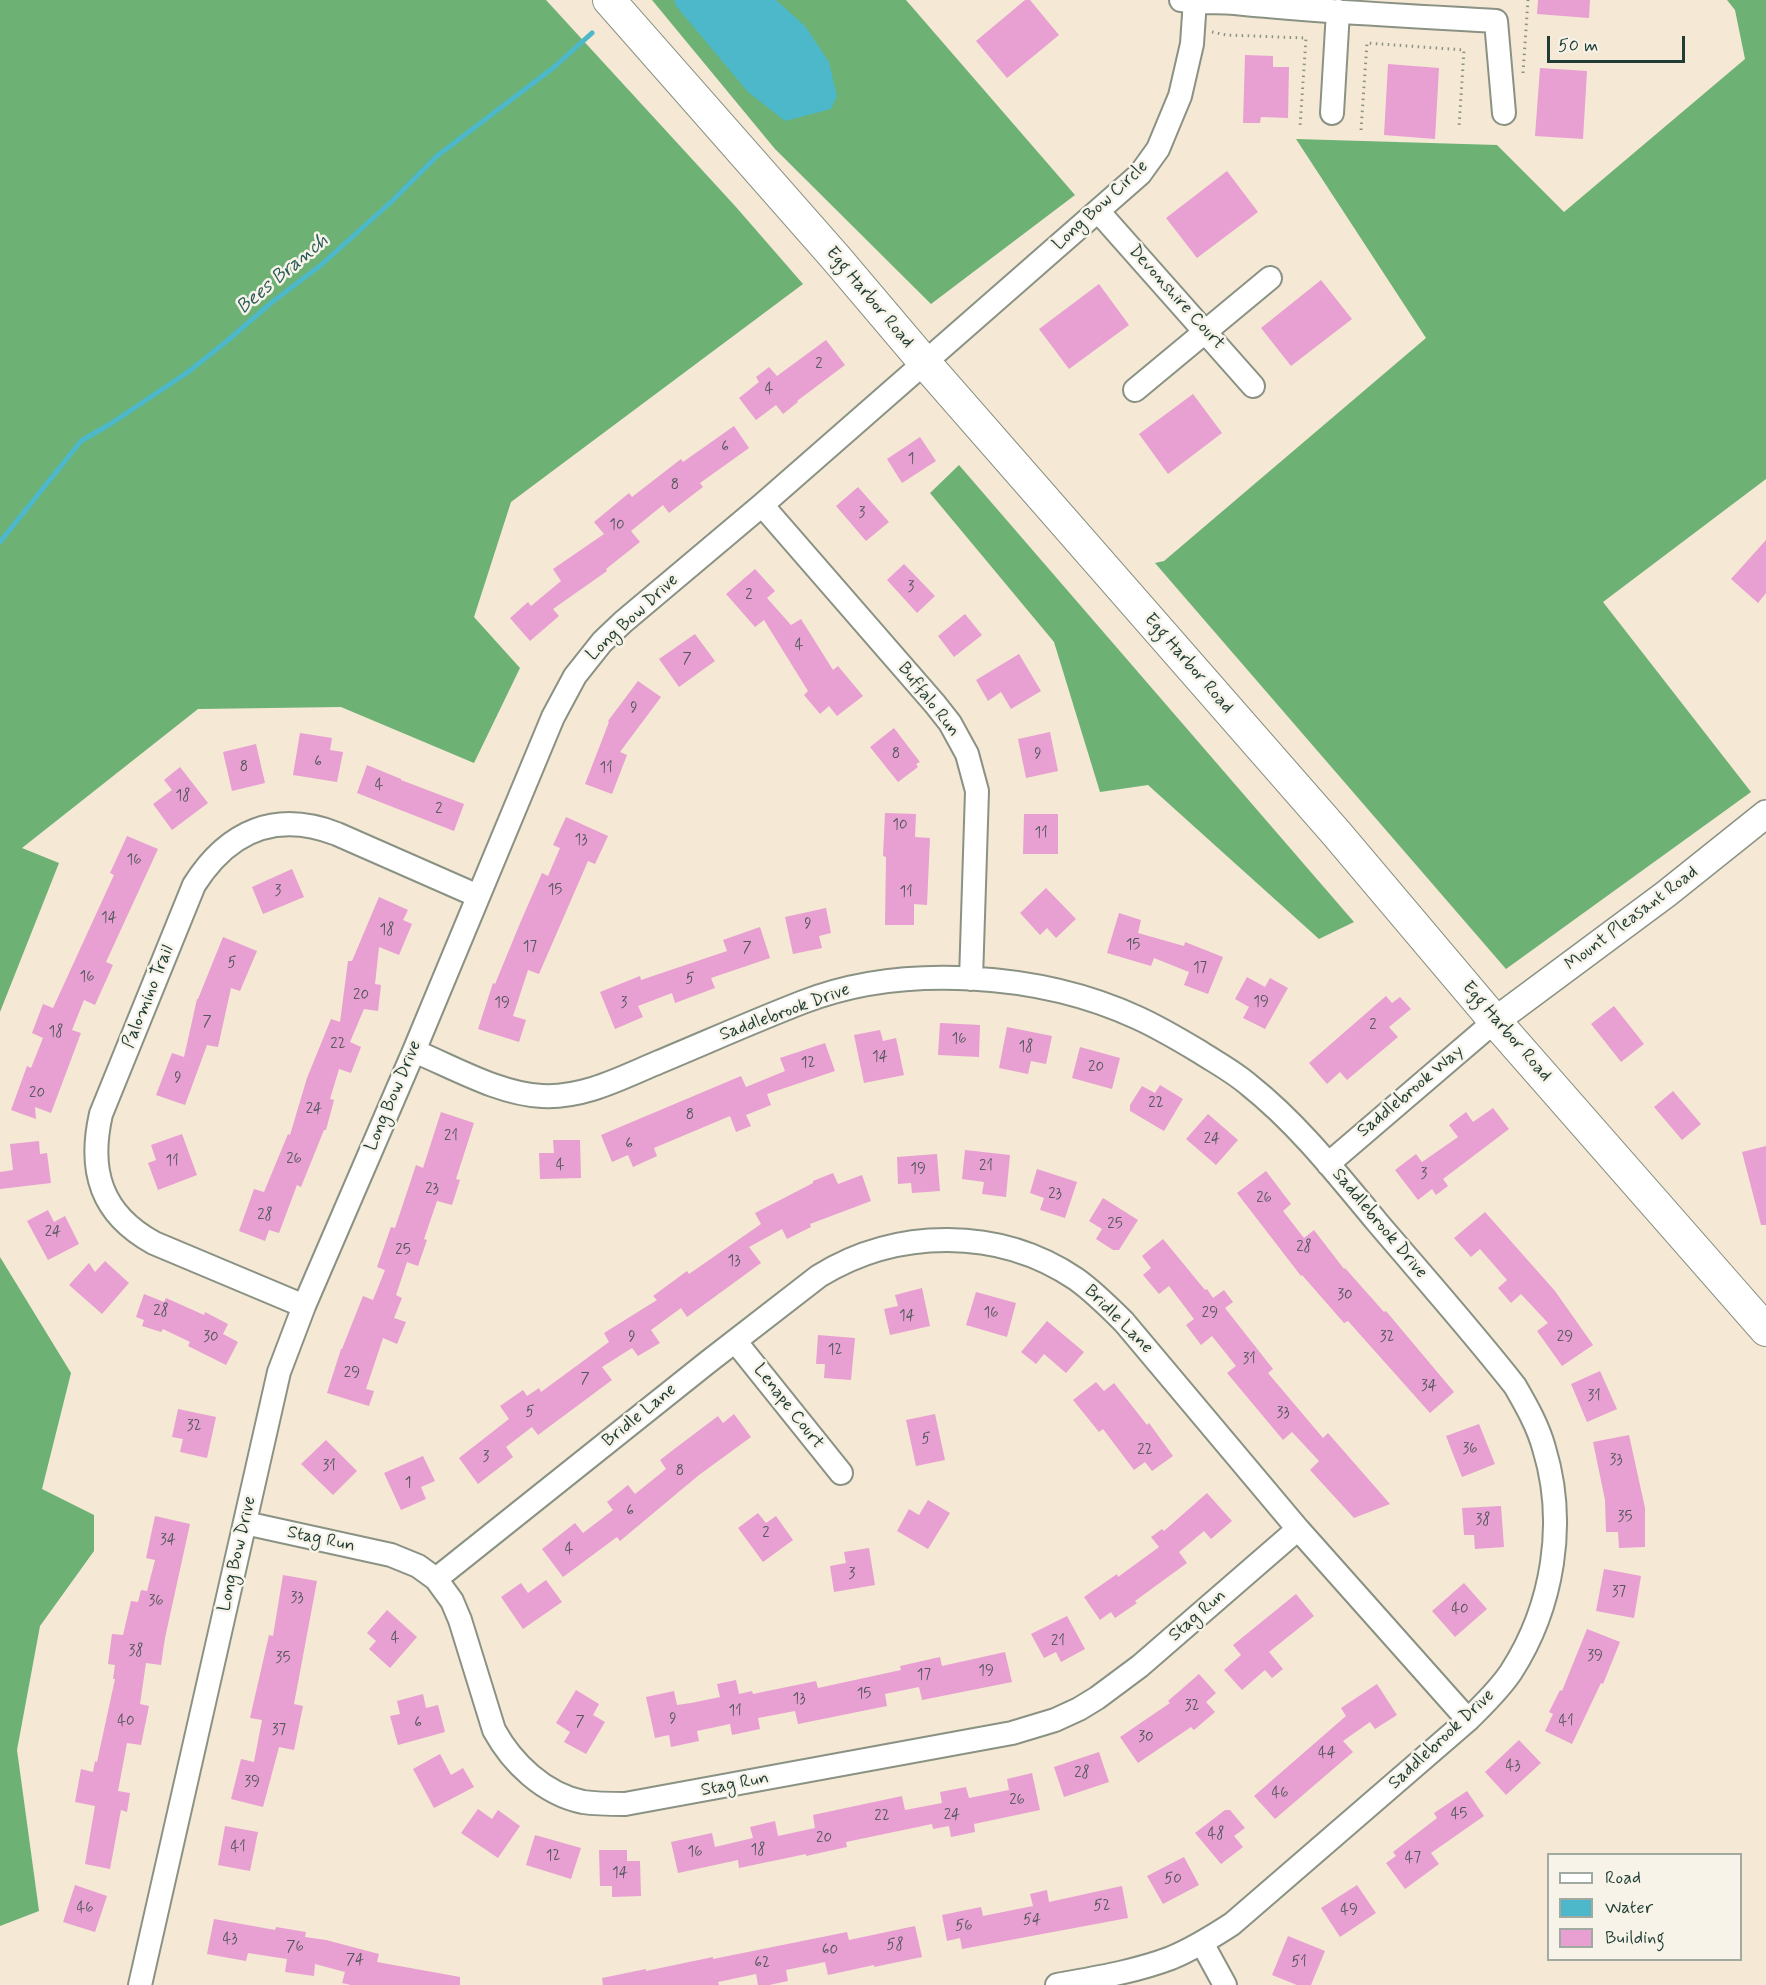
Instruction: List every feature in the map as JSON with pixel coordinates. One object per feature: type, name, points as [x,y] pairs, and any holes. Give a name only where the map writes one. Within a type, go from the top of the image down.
[{"type":"main road","name":"Egg Harbor Road","points":[[609,0],[836,258],[1495,1021],[1766,1330]]},
{"type":"street","name":"Long Bow Circle","points":[[925,363],[1140,174],[1158,149],[1180,96],[1192,44],[1190,1]]},
{"type":"street","points":[[1190,1],[1338,11],[1403,8],[1496,21],[1504,113]]},
{"type":"street","points":[[1332,113],[1338,11]]},
{"type":"street","name":"Devonshire Court","points":[[1098,211],[1253,386]]},
{"type":"street","points":[[1135,390],[1270,278]]},
{"type":"street","name":"Long Bow Drive","points":[[140,1985],[279,1372],[304,1306],[414,1051],[553,717],[575,676],[602,642],[623,622],[925,363]]},
{"type":"street","name":"Buffalo Run","points":[[762,505],[935,704],[950,723],[967,754],[977,791],[971,979]]},
{"type":"street","name":"Mount Pleasant Road","points":[[1495,1021],[1666,894],[1766,814]]},
{"type":"street","name":"Palomino Trail","points":[[304,1306],[154,1243],[137,1233],[121,1219],[111,1204],[97,1172],[96,1136],[101,1114],[194,885],[205,867],[221,850],[239,838],[256,830],[295,824],[316,826],[327,830],[478,896]]},
{"type":"street","name":"Saddlebrook Drive","points":[[414,1051],[503,1088],[543,1096],[562,1095],[602,1087],[828,993],[852,987],[902,980],[971,979],[1007,982],[1069,994],[1137,1017],[1228,1069],[1249,1084],[1300,1133],[1328,1164],[1515,1386],[1527,1407],[1544,1448],[1555,1500],[1554,1551],[1550,1580],[1533,1633],[1510,1674],[1493,1696],[1468,1720],[1232,1924],[1202,1943],[1171,1958],[1139,1968],[1057,1985]]},
{"type":"street","name":"Saddlebrook Way","points":[[1328,1164],[1495,1021]]},
{"type":"street","name":"Bridle Lane","points":[[436,1579],[819,1276],[851,1258],[876,1250],[903,1243],[956,1240],[1007,1248],[1032,1256],[1076,1279],[1124,1322],[1298,1529],[1468,1720]]},
{"type":"street","name":"Lenape Court","points":[[735,1341],[841,1473]]},
{"type":"street","name":"Stag Run","points":[[245,1523],[391,1555],[417,1566],[436,1579],[452,1601],[460,1620],[494,1730],[502,1745],[526,1772],[558,1793],[580,1801],[600,1804],[625,1804],[1012,1733],[1055,1720],[1097,1698],[1140,1666],[1298,1529]]},
{"type":"street","points":[[1202,1943],[1225,1985]]},
{"type":"path","points":[[1522,76],[1528,0]]},
{"type":"path","points":[[1193,28],[1226,34],[1306,38],[1300,128]]},
{"type":"path","points":[[1361,130],[1367,43],[1464,50],[1459,128]]},
{"type":"green space","points":[[0,0],[546,0],[736,207],[803,284],[511,502],[474,617],[520,668],[474,763],[341,707],[198,709],[22,848],[59,863],[0,1012]]},
{"type":"green space","points":[[652,0],[906,0],[1075,195],[931,304],[775,149]]},
{"type":"green space","points":[[1727,0],[1766,0],[1766,479],[1603,602],[1751,792],[1506,969],[1155,563],[1164,561],[1426,338],[1296,139],[1497,145],[1564,212],[1745,59],[1735,10]]},
{"type":"green space","points":[[959,465],[1354,922],[1319,939],[1148,785],[1100,792],[1054,642],[930,493]]},
{"type":"green space","points":[[0,1257],[71,1373],[42,1489],[94,1515],[94,1551],[40,1626],[17,1750],[39,1911],[0,1926]]},
{"type":"water","points":[[674,0],[776,0],[805,26],[829,62],[837,96],[831,109],[785,121],[748,92],[676,6]]},
{"type":"building","points":[[1025,0],[1030,0],[1059,35],[1007,78],[976,41]]},
{"type":"building","points":[[1538,0],[1590,0],[1589,18],[1537,14]]},
{"type":"building","points":[[1245,55],[1273,56],[1273,67],[1289,67],[1288,118],[1261,117],[1260,123],[1243,123]]},
{"type":"building","points":[[1388,64],[1439,68],[1435,139],[1384,135]]},
{"type":"building","points":[[1540,68],[1587,71],[1583,139],[1535,136]]},
{"type":"building","points":[[1227,171],[1258,212],[1197,258],[1166,218]]},
{"type":"building","points":[[1321,280],[1352,319],[1291,366],[1261,328]]},
{"type":"building","points":[[1099,284],[1129,325],[1069,369],[1039,329]]},
{"type":"building","points":[[826,340],[845,365],[783,414],[776,405],[756,420],[739,398],[759,382],[756,377],[769,367],[777,376]]},
{"type":"building","points":[[1193,394],[1222,433],[1168,474],[1139,434]]},
{"type":"building","points":[[734,426],[749,448],[700,483],[703,487],[669,513],[663,505],[631,531],[640,542],[606,569],[607,571],[553,609],[559,616],[530,641],[510,618],[528,602],[531,606],[561,581],[553,569],[604,534],[594,522],[629,493],[632,497],[681,459],[683,462]]},
{"type":"building","points":[[920,437],[936,461],[902,483],[887,459]]},
{"type":"building","points":[[858,487],[889,522],[866,541],[836,506]]},
{"type":"building","points":[[1766,540],[1766,593],[1758,603],[1731,579]]},
{"type":"building","points":[[904,564],[935,596],[917,613],[887,580]]},
{"type":"building","points":[[755,569],[775,591],[767,598],[791,625],[801,619],[833,670],[838,666],[863,696],[837,716],[829,706],[820,714],[804,695],[808,691],[764,620],[755,627],[726,594]]},
{"type":"building","points":[[965,614],[982,635],[954,657],[938,636]]},
{"type":"building","points":[[695,634],[715,661],[679,687],[659,659]]},
{"type":"building","points":[[1019,654],[1041,691],[1011,709],[1001,692],[988,701],[976,680]]},
{"type":"building","points":[[638,681],[661,697],[620,752],[627,755],[612,794],[585,784],[608,721]]},
{"type":"building","points":[[894,728],[920,762],[916,764],[918,767],[898,782],[870,747]]},
{"type":"building","points":[[1050,732],[1058,771],[1026,778],[1018,739]]},
{"type":"building","points":[[300,733],[332,738],[330,750],[343,752],[337,782],[293,775]]},
{"type":"building","points":[[256,744],[265,783],[232,791],[223,752]]},
{"type":"building","points":[[367,765],[464,804],[454,831],[357,793]]},
{"type":"building","points":[[180,767],[208,803],[172,830],[153,804],[172,790],[164,780]]},
{"type":"building","points":[[885,813],[916,814],[915,837],[930,838],[927,905],[914,904],[914,925],[885,925],[886,857],[883,856]]},
{"type":"building","points":[[1024,814],[1058,814],[1058,854],[1023,854]]},
{"type":"building","points":[[566,817],[608,836],[595,864],[588,861],[539,974],[528,970],[513,1016],[526,1020],[519,1042],[478,1029],[493,983],[495,984],[542,873],[548,876],[560,848],[553,845]]},
{"type":"building","points":[[127,836],[158,849],[106,962],[113,965],[95,1005],[84,1000],[72,1030],[81,1033],[51,1113],[35,1107],[36,1119],[11,1110],[27,1066],[31,1068],[43,1038],[32,1033],[43,1004],[53,1008],[114,875],[110,873]]},
{"type":"building","points":[[292,869],[304,897],[263,914],[252,887]]},
{"type":"building","points":[[1046,888],[1076,919],[1056,938],[1047,928],[1040,935],[1020,913]]},
{"type":"building","points":[[379,897],[408,910],[403,920],[412,924],[399,955],[379,947],[375,984],[381,985],[378,1011],[364,1009],[350,1042],[361,1047],[351,1073],[339,1069],[330,1099],[334,1100],[326,1130],[324,1130],[301,1187],[297,1185],[279,1233],[269,1230],[265,1241],[239,1231],[254,1189],[264,1192],[288,1134],[290,1135],[307,1078],[331,1019],[340,1022],[348,961],[352,961]]},
{"type":"building","points":[[826,908],[831,933],[819,936],[822,948],[793,954],[785,917]]},
{"type":"building","points":[[1119,913],[1141,920],[1138,933],[1184,946],[1185,942],[1223,957],[1208,994],[1184,985],[1189,972],[1154,958],[1151,966],[1107,953]]},
{"type":"building","points":[[760,927],[770,958],[711,978],[715,988],[675,1003],[672,993],[638,1006],[643,1017],[615,1029],[600,992],[640,976],[641,980],[727,951],[723,940]]},
{"type":"building","points":[[223,937],[257,951],[240,991],[231,988],[218,1047],[207,1045],[185,1105],[156,1095],[172,1053],[184,1057],[197,999]]},
{"type":"building","points":[[1247,977],[1265,987],[1270,978],[1288,988],[1265,1029],[1243,1018],[1249,1007],[1235,999]]},
{"type":"building","points":[[1386,996],[1392,1003],[1400,997],[1411,1009],[1389,1027],[1398,1037],[1347,1080],[1340,1072],[1327,1084],[1309,1063]]},
{"type":"building","points":[[1614,1006],[1644,1044],[1621,1062],[1591,1024]]},
{"type":"building","points":[[940,1023],[980,1025],[979,1057],[938,1055]]},
{"type":"building","points":[[1007,1027],[1052,1036],[1046,1064],[1031,1061],[1028,1074],[999,1068]]},
{"type":"building","points":[[880,1030],[883,1041],[896,1038],[904,1075],[864,1083],[854,1035]]},
{"type":"building","points":[[825,1043],[835,1071],[767,1094],[771,1105],[746,1115],[751,1126],[736,1132],[730,1116],[654,1148],[657,1156],[633,1167],[628,1155],[612,1162],[601,1135],[741,1076],[746,1087],[785,1071],[780,1058]]},
{"type":"building","points":[[1080,1047],[1120,1058],[1112,1089],[1072,1078]]},
{"type":"building","points":[[1160,1085],[1183,1099],[1164,1131],[1130,1111],[1130,1105],[1142,1086],[1155,1093]]},
{"type":"building","points":[[1673,1091],[1701,1124],[1682,1140],[1654,1107]]},
{"type":"building","points":[[1493,1108],[1509,1129],[1443,1179],[1448,1186],[1436,1195],[1432,1189],[1418,1200],[1395,1170],[1416,1154],[1422,1162],[1458,1137],[1449,1125],[1466,1112],[1473,1122]]},
{"type":"building","points":[[441,1112],[474,1123],[456,1179],[460,1180],[452,1205],[437,1201],[424,1239],[427,1240],[418,1266],[407,1262],[396,1295],[402,1298],[394,1318],[406,1322],[397,1344],[383,1338],[366,1389],[374,1391],[369,1406],[327,1393],[341,1349],[363,1296],[373,1300],[385,1270],[377,1267],[391,1227],[395,1228],[416,1165],[423,1168]]},
{"type":"building","points":[[1208,1114],[1238,1140],[1216,1165],[1186,1139]]},
{"type":"building","points":[[182,1134],[197,1175],[158,1190],[148,1163],[156,1160],[151,1145]]},
{"type":"building","points":[[553,1140],[580,1140],[581,1178],[540,1179],[539,1153],[554,1153]]},
{"type":"building","points":[[39,1141],[40,1154],[47,1153],[51,1183],[0,1189],[0,1172],[13,1170],[10,1144]]},
{"type":"building","points":[[1766,1146],[1766,1225],[1761,1225],[1742,1152]]},
{"type":"building","points":[[965,1150],[1010,1155],[1006,1197],[982,1194],[984,1182],[962,1179]]},
{"type":"building","points":[[937,1154],[940,1191],[912,1193],[911,1183],[898,1184],[897,1157]]},
{"type":"building","points":[[1037,1169],[1077,1182],[1065,1218],[1040,1210],[1044,1198],[1030,1193]]},
{"type":"building","points":[[1266,1171],[1291,1204],[1283,1211],[1304,1238],[1314,1230],[1344,1269],[1384,1312],[1386,1311],[1454,1392],[1430,1413],[1348,1321],[1344,1323],[1301,1276],[1237,1193]]},
{"type":"building","points":[[833,1173],[838,1184],[862,1175],[871,1201],[810,1224],[811,1227],[787,1239],[782,1229],[749,1247],[761,1263],[687,1317],[681,1308],[651,1330],[660,1343],[638,1356],[632,1348],[602,1367],[612,1380],[538,1435],[532,1427],[506,1447],[513,1457],[478,1484],[459,1458],[509,1419],[500,1406],[523,1390],[527,1396],[539,1388],[541,1392],[609,1342],[604,1333],[657,1300],[653,1296],[687,1271],[689,1274],[761,1224],[755,1213],[813,1181]]},
{"type":"building","points":[[1103,1198],[1138,1220],[1119,1250],[1113,1250],[1096,1239],[1102,1229],[1089,1221]]},
{"type":"building","points":[[48,1210],[54,1222],[65,1216],[79,1244],[48,1260],[27,1221]]},
{"type":"building","points":[[1485,1212],[1555,1291],[1593,1345],[1562,1366],[1537,1331],[1548,1323],[1521,1294],[1511,1303],[1498,1288],[1507,1280],[1480,1249],[1471,1257],[1454,1238]]},
{"type":"building","points":[[1163,1239],[1213,1298],[1224,1290],[1233,1302],[1225,1308],[1273,1369],[1268,1373],[1323,1438],[1328,1433],[1390,1504],[1354,1518],[1310,1470],[1319,1461],[1292,1432],[1283,1440],[1227,1373],[1236,1366],[1212,1336],[1201,1345],[1186,1325],[1194,1319],[1169,1286],[1159,1294],[1143,1275],[1151,1268],[1142,1256]]},
{"type":"building","points":[[105,1261],[129,1283],[102,1314],[69,1285],[89,1263],[95,1272]]},
{"type":"building","points":[[922,1288],[930,1326],[890,1335],[884,1309],[898,1306],[895,1295]]},
{"type":"building","points":[[976,1292],[1016,1303],[1007,1337],[966,1325]]},
{"type":"building","points":[[144,1294],[164,1302],[166,1298],[204,1315],[205,1312],[228,1324],[223,1334],[238,1342],[226,1365],[188,1346],[190,1342],[163,1329],[161,1332],[142,1326],[144,1320],[136,1317]]},
{"type":"building","points":[[1047,1321],[1084,1352],[1066,1373],[1044,1354],[1036,1364],[1021,1352]]},
{"type":"building","points":[[818,1335],[855,1338],[851,1380],[824,1378],[825,1364],[816,1364]]},
{"type":"building","points":[[1600,1371],[1617,1409],[1587,1422],[1571,1384]]},
{"type":"building","points":[[1096,1382],[1104,1391],[1114,1383],[1147,1425],[1149,1423],[1173,1456],[1152,1471],[1145,1462],[1134,1470],[1103,1429],[1099,1432],[1073,1400]]},
{"type":"building","points":[[178,1409],[216,1417],[207,1458],[180,1452],[183,1439],[172,1437]]},
{"type":"building","points":[[734,1414],[751,1437],[699,1475],[620,1541],[617,1537],[563,1577],[542,1549],[575,1523],[583,1533],[613,1510],[607,1502],[628,1485],[635,1494],[666,1469],[660,1460],[718,1416],[723,1423]]},
{"type":"building","points":[[935,1414],[945,1460],[916,1466],[906,1420]]},
{"type":"building","points":[[1479,1424],[1495,1464],[1462,1477],[1446,1436]]},
{"type":"building","points":[[1629,1435],[1645,1508],[1645,1547],[1619,1548],[1618,1532],[1606,1532],[1605,1500],[1593,1442]]},
{"type":"building","points":[[326,1440],[357,1471],[333,1495],[301,1464]]},
{"type":"building","points":[[423,1456],[435,1481],[421,1487],[426,1499],[401,1510],[384,1473]]},
{"type":"building","points":[[1207,1493],[1232,1521],[1211,1539],[1204,1531],[1179,1552],[1187,1563],[1115,1618],[1111,1612],[1100,1620],[1084,1597],[1117,1574],[1118,1577],[1159,1547],[1151,1537],[1162,1529],[1164,1531]]},
{"type":"building","points":[[928,1500],[950,1513],[928,1549],[897,1531],[909,1509],[919,1515]]},
{"type":"building","points":[[1501,1506],[1504,1547],[1475,1549],[1474,1535],[1464,1535],[1462,1508]]},
{"type":"building","points":[[758,1513],[766,1523],[776,1516],[793,1540],[763,1562],[738,1528]]},
{"type":"building","points":[[155,1516],[190,1524],[161,1665],[146,1663],[140,1704],[149,1706],[141,1745],[127,1743],[118,1791],[130,1793],[127,1812],[121,1810],[110,1869],[85,1864],[95,1806],[75,1802],[81,1769],[93,1772],[95,1761],[97,1762],[115,1679],[113,1679],[115,1665],[108,1664],[112,1634],[123,1635],[131,1601],[138,1602],[141,1590],[147,1591],[155,1560],[146,1558]]},
{"type":"building","points":[[869,1548],[875,1585],[834,1592],[830,1566],[846,1563],[844,1552]]},
{"type":"building","points":[[1604,1569],[1641,1576],[1634,1618],[1596,1611]]},
{"type":"building","points":[[283,1575],[317,1581],[294,1704],[303,1706],[294,1750],[279,1747],[263,1807],[231,1799],[241,1759],[254,1762],[262,1720],[250,1718],[269,1635],[273,1636]]},
{"type":"building","points":[[546,1580],[562,1602],[523,1629],[501,1597],[521,1583],[528,1593]]},
{"type":"building","points":[[1464,1583],[1487,1609],[1455,1637],[1432,1611]]},
{"type":"building","points":[[1296,1594],[1314,1616],[1269,1652],[1283,1669],[1272,1678],[1265,1670],[1242,1690],[1224,1670],[1241,1655],[1233,1645]]},
{"type":"building","points":[[387,1610],[417,1637],[390,1668],[369,1649],[376,1641],[367,1633]]},
{"type":"building","points":[[1067,1616],[1085,1649],[1061,1662],[1056,1652],[1044,1658],[1031,1634]]},
{"type":"building","points":[[1587,1629],[1620,1642],[1603,1684],[1601,1683],[1572,1744],[1545,1731],[1553,1714],[1549,1712],[1560,1690],[1562,1691]]},
{"type":"building","points":[[1005,1652],[1012,1682],[922,1700],[919,1687],[885,1694],[887,1706],[798,1724],[795,1711],[758,1718],[760,1729],[732,1735],[730,1724],[697,1731],[699,1741],[671,1747],[669,1735],[655,1738],[646,1697],[674,1691],[677,1705],[691,1703],[720,1697],[717,1684],[736,1680],[739,1694],[752,1691],[753,1694],[816,1681],[818,1688],[901,1670],[900,1666],[940,1657],[942,1666]]},
{"type":"building","points":[[1199,1674],[1216,1693],[1206,1702],[1215,1712],[1194,1730],[1191,1727],[1138,1763],[1120,1737],[1170,1703],[1168,1701]]},
{"type":"building","points":[[1377,1684],[1397,1715],[1375,1729],[1370,1722],[1343,1741],[1353,1752],[1275,1819],[1254,1796],[1346,1716],[1341,1708]]},
{"type":"building","points":[[576,1690],[599,1704],[593,1715],[605,1722],[586,1754],[564,1742],[570,1732],[556,1723]]},
{"type":"building","points":[[423,1694],[426,1708],[438,1705],[445,1732],[398,1745],[390,1716],[400,1714],[397,1701]]},
{"type":"building","points":[[1519,1740],[1541,1763],[1506,1795],[1485,1772]]},
{"type":"building","points":[[1099,1752],[1109,1782],[1064,1797],[1054,1767]]},
{"type":"building","points":[[440,1754],[451,1775],[463,1768],[474,1787],[434,1808],[413,1769]]},
{"type":"building","points":[[1032,1773],[1040,1810],[974,1824],[975,1832],[951,1837],[949,1826],[933,1829],[932,1824],[846,1842],[847,1847],[806,1856],[806,1854],[739,1868],[738,1860],[678,1873],[671,1842],[712,1833],[715,1847],[753,1838],[750,1827],[775,1821],[778,1836],[815,1828],[813,1815],[902,1796],[905,1810],[942,1803],[940,1792],[966,1787],[969,1798],[1009,1790],[1007,1779]]},
{"type":"building","points":[[1467,1791],[1484,1816],[1431,1853],[1439,1864],[1405,1889],[1386,1863],[1396,1856],[1393,1852],[1437,1818],[1434,1813]]},
{"type":"building","points":[[478,1809],[492,1819],[498,1810],[520,1826],[498,1858],[461,1833]]},
{"type":"building","points":[[1225,1810],[1230,1810],[1245,1828],[1234,1836],[1243,1847],[1221,1864],[1195,1833]]},
{"type":"building","points":[[225,1826],[258,1832],[250,1871],[218,1865]]},
{"type":"building","points":[[535,1835],[581,1848],[571,1879],[526,1865]]},
{"type":"building","points":[[599,1850],[627,1850],[627,1861],[640,1861],[641,1896],[612,1897],[612,1886],[600,1886]]},
{"type":"building","points":[[1184,1857],[1199,1885],[1163,1904],[1147,1876]]},
{"type":"building","points":[[75,1885],[107,1896],[95,1932],[63,1922]]},
{"type":"building","points":[[1357,1885],[1376,1913],[1340,1937],[1321,1908]]},
{"type":"building","points":[[1122,1886],[1128,1918],[962,1949],[960,1938],[947,1941],[942,1915],[981,1907],[983,1916],[1033,1906],[1030,1894],[1047,1890],[1049,1902]]},
{"type":"building","points":[[214,1919],[275,1930],[276,1927],[306,1932],[305,1937],[379,1954],[377,1962],[460,1977],[460,1985],[351,1985],[342,1983],[345,1972],[315,1964],[314,1976],[285,1972],[287,1959],[248,1953],[246,1961],[207,1954]]},
{"type":"building","points":[[915,1926],[922,1957],[874,1967],[874,1965],[828,1975],[825,1962],[786,1970],[788,1981],[769,1985],[758,1985],[756,1974],[718,1982],[719,1985],[603,1985],[602,1978],[646,1969],[646,1971],[713,1957],[713,1959],[847,1932],[849,1940]]},
{"type":"building","points":[[1288,1936],[1325,1951],[1311,1985],[1297,1985],[1272,1975]]},
{"type":"waterway","name":"Bees Branch","points":[[0,542],[81,441],[188,372],[227,341],[271,303],[321,265],[391,202],[437,156],[553,68],[592,33]]}]
